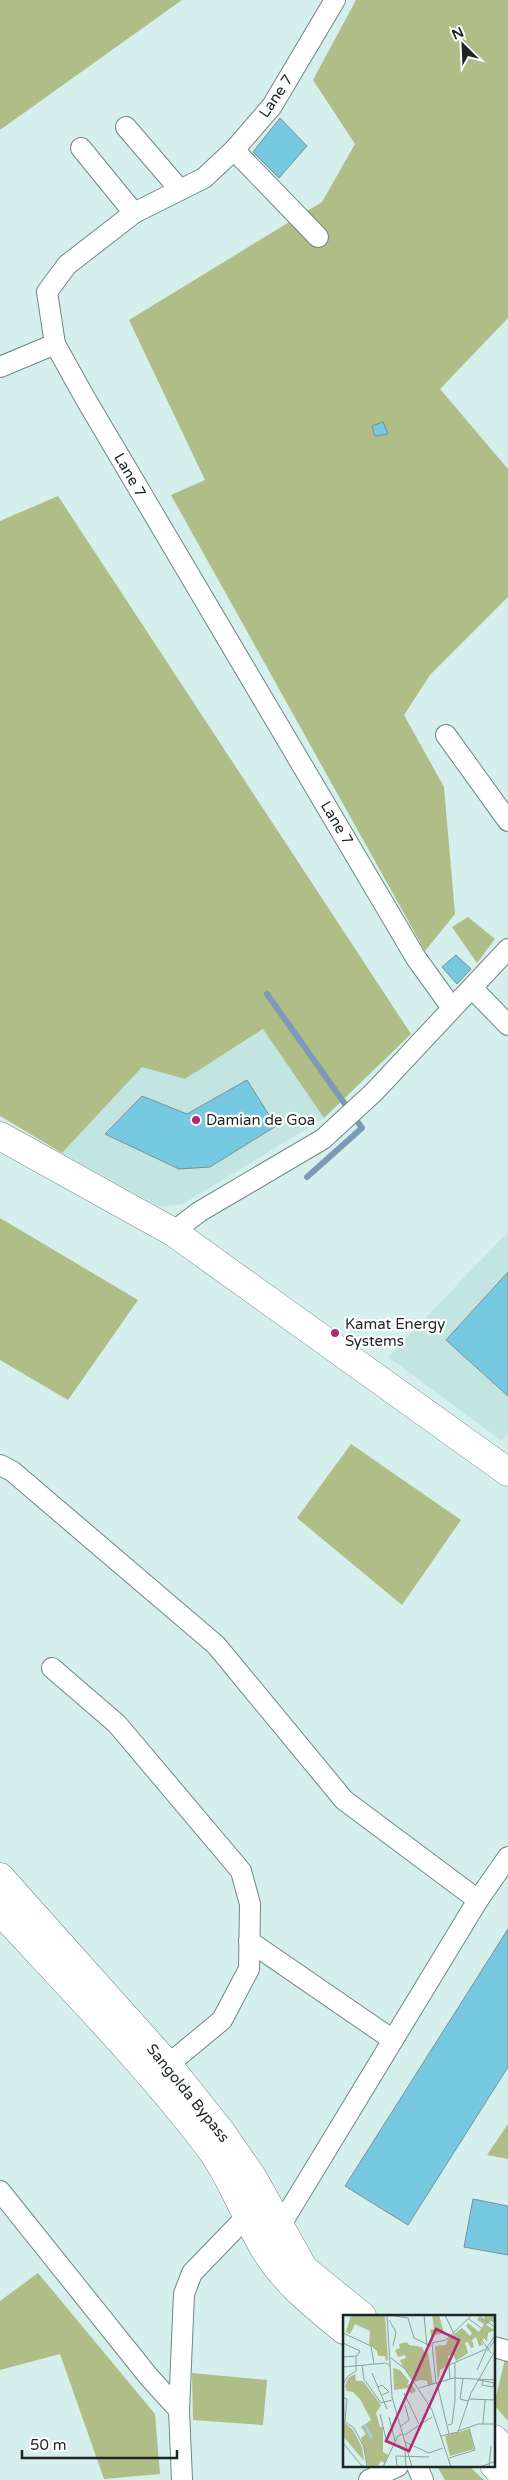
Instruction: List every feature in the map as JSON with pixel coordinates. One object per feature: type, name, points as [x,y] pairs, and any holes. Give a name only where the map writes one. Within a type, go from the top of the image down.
[{"type":"main road","points":[[0,1136],[173,1232],[508,1472]]},
{"type":"main road","name":"Sangolda Bypass","points":[[0,1877],[160,2072],[210,2148],[236,2192],[265,2251],[288,2283],[343,2329]]},
{"type":"main road","name":"Sangolda Bypass","points":[[0,1911],[222,2133],[253,2178],[304,2269],[361,2315]]},
{"type":"main road","points":[[496,2440],[508,2454]]},
{"type":"main road","points":[[496,2467],[508,2480]]},
{"type":"street","name":"Lane 7","points":[[335,0],[272,106],[234,150],[204,178],[134,213],[67,264],[47,292],[55,344],[173,549],[416,958],[452,1008]]},
{"type":"street","points":[[126,127],[180,190]]},
{"type":"street","points":[[81,148],[134,213]]},
{"type":"street","points":[[234,150],[318,237]]},
{"type":"street","points":[[0,367],[55,344]]},
{"type":"street","points":[[446,735],[508,822]]},
{"type":"street","points":[[173,1232],[199,1212],[323,1138],[374,1092],[508,950]]},
{"type":"street","points":[[472,988],[508,1025]]},
{"type":"street","points":[[0,1466],[12,1470],[216,1645],[344,1800],[478,1900]]},
{"type":"street","points":[[52,1668],[117,1724],[241,1871],[250,1904],[249,1969],[222,2020],[160,2072]]},
{"type":"street","points":[[265,2251],[478,1900],[508,1857]]},
{"type":"street","points":[[249,1942],[393,2040]]},
{"type":"street","points":[[0,2191],[149,2377],[179,2410]]},
{"type":"street","points":[[182,2480],[179,2410],[184,2294],[192,2273],[247,2216]]},
{"type":"street","points":[[369,2480],[394,2468]]},
{"type":"street","points":[[418,2468],[424,2480]]},
{"type":"shaded area","points":[[264,1029],[324,1118],[183,1204],[160,1207],[62,1153],[142,1066],[185,1079]]},
{"type":"shaded area","points":[[508,1232],[508,1434],[501,1440],[388,1357]]},
{"type":"green space","points":[[0,0],[182,0],[0,130]]},
{"type":"green space","points":[[356,0],[508,0],[508,318],[440,389],[508,469],[508,597],[430,675],[404,715],[444,787],[455,914],[425,951],[171,495],[205,480],[129,320],[322,202],[355,144],[313,80]]},
{"type":"green space","points":[[58,496],[411,1034],[324,1118],[263,1029],[185,1079],[142,1067],[62,1153],[0,1116],[0,521]]},
{"type":"green space","points":[[468,917],[495,939],[477,963],[452,927]]},
{"type":"green space","points":[[0,1218],[138,1300],[68,1400],[0,1360]]},
{"type":"green space","points":[[351,1444],[461,1520],[402,1605],[297,1518]]},
{"type":"green space","points":[[508,2124],[508,2159],[487,2155]]},
{"type":"green space","points":[[38,2273],[155,2414],[160,2474],[104,2479],[60,2354],[0,2370],[0,2301]]},
{"type":"green space","points":[[505,2359],[508,2360],[508,2421],[496,2407],[496,2397]]},
{"type":"green space","points":[[192,2373],[267,2380],[263,2425],[193,2420]]},
{"type":"green space","points":[[438,2468],[471,2468],[484,2480],[445,2480]]},
{"type":"building","points":[[280,118],[307,146],[279,178],[253,152]]},
{"type":"building","points":[[383,422],[388,434],[375,436],[372,426]]},
{"type":"building","points":[[456,955],[471,969],[457,984],[442,967]]},
{"type":"building","name":"Damian de Goa","points":[[247,1080],[276,1126],[210,1167],[179,1169],[105,1134],[142,1096],[187,1114]]},
{"type":"building","points":[[508,1272],[508,1396],[446,1340]]},
{"type":"building","points":[[508,1929],[508,2067],[408,2225],[345,2186]]},
{"type":"building","points":[[473,2199],[508,2206],[508,2255],[464,2247]]},
{"type":"waterway","points":[[267,994],[362,1128],[307,1177]]},
{"type":"place","name":"Damian de Goa","points":[[196,1120]]},
{"type":"place","name":"Kamat Energy Systems","points":[[335,1333]]}]
